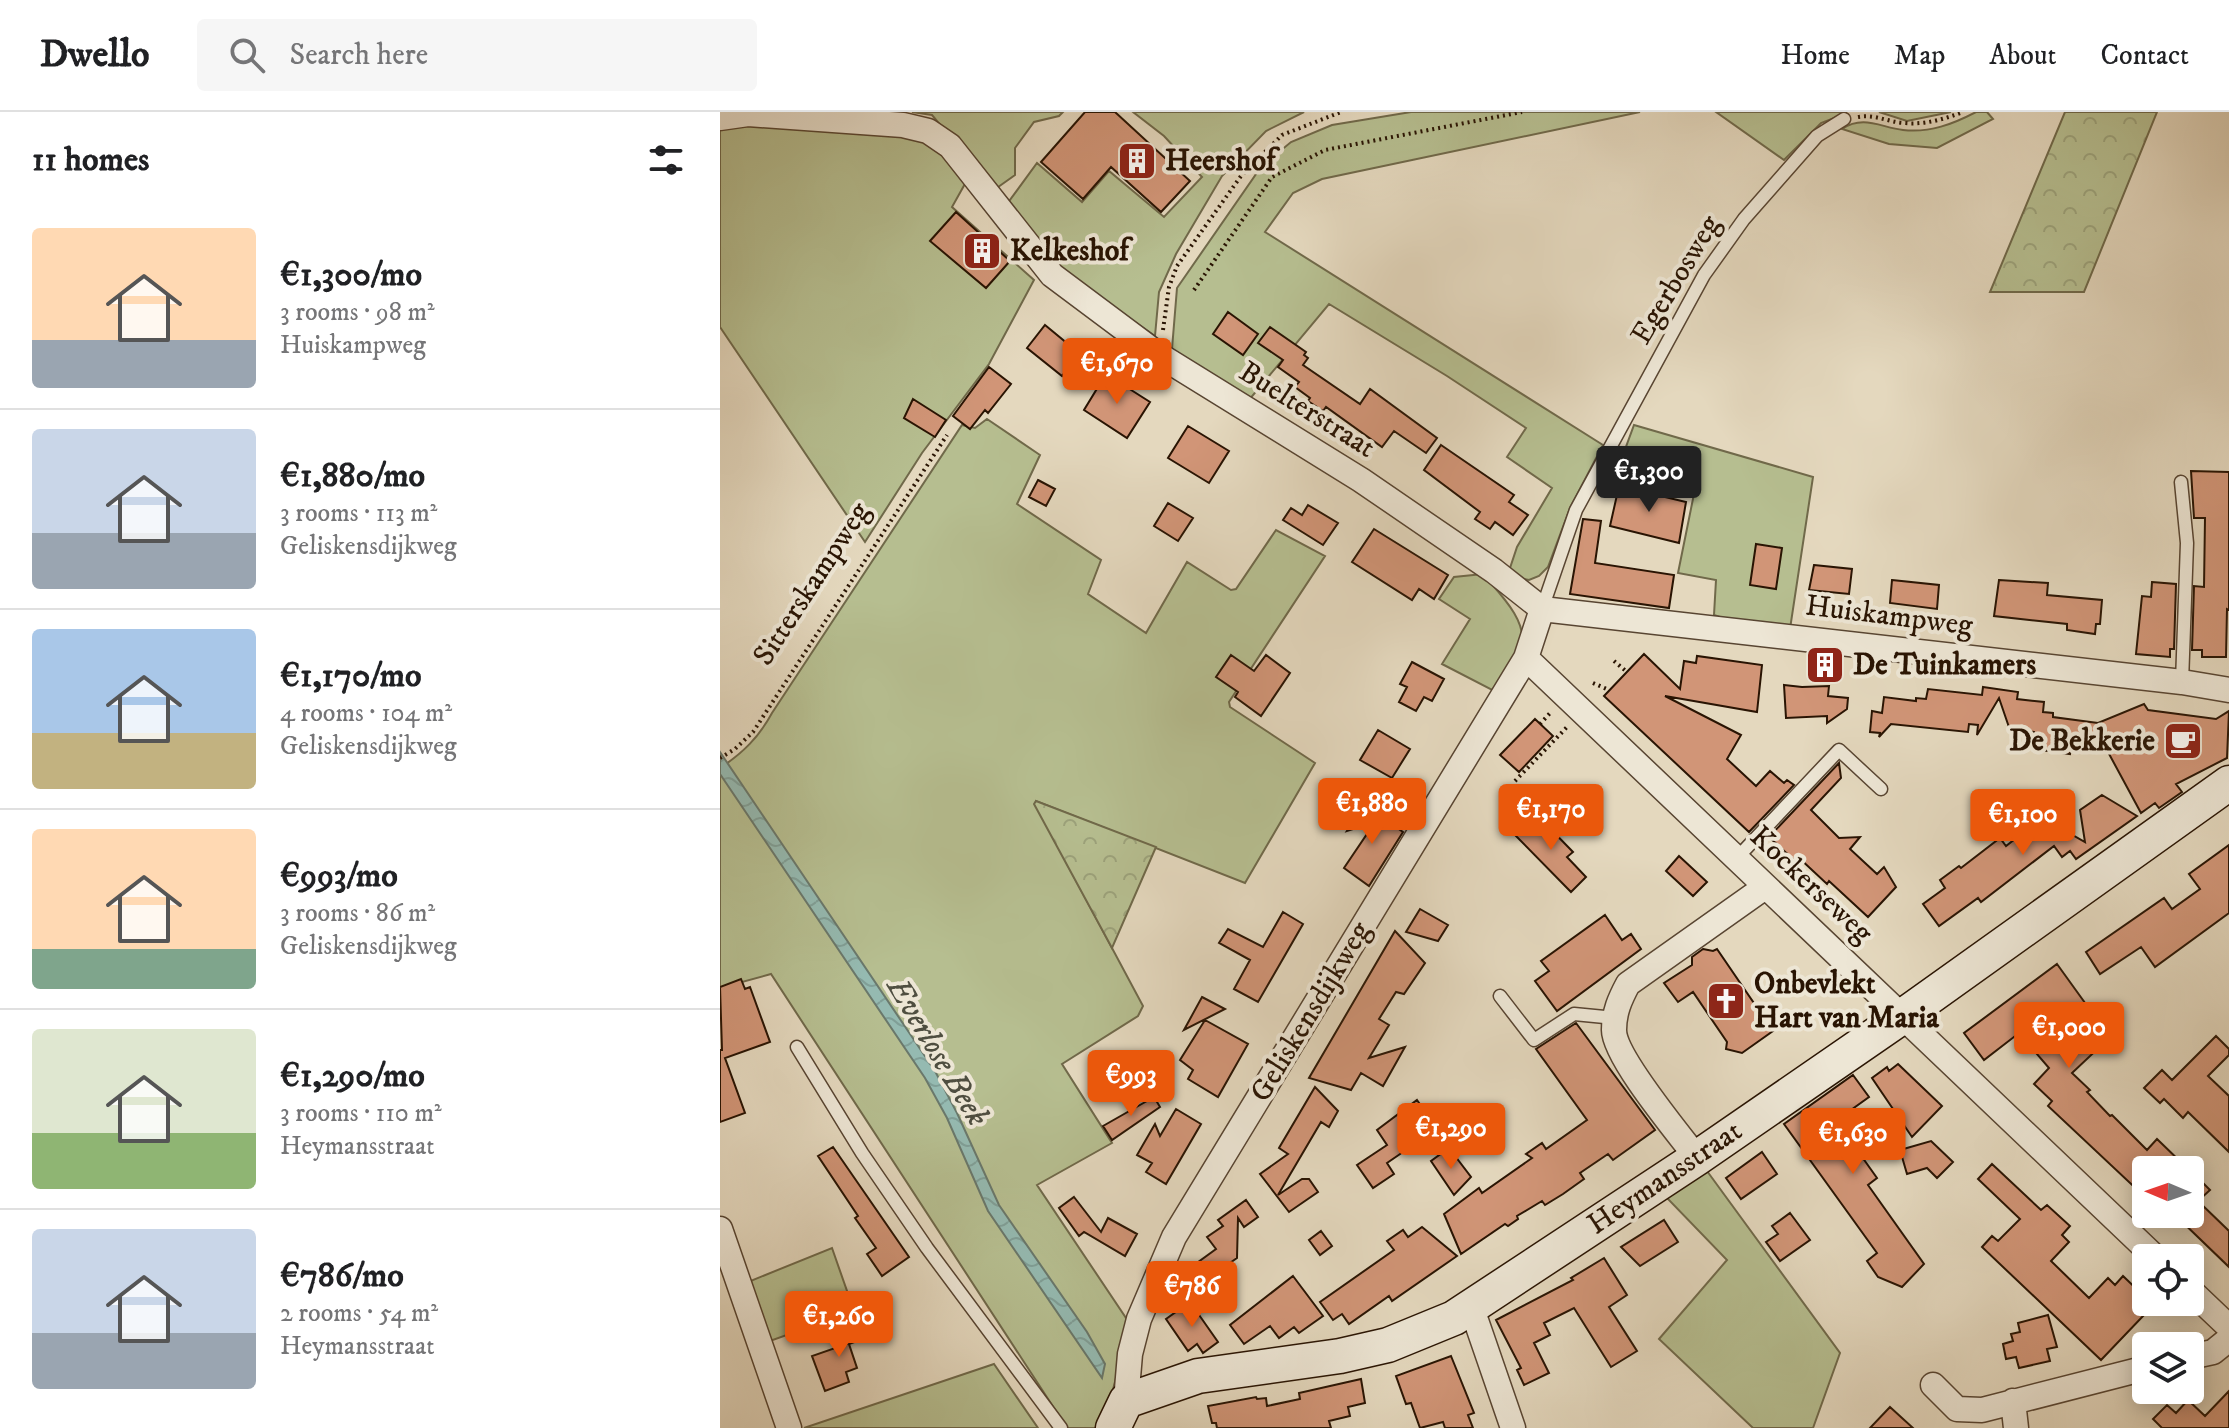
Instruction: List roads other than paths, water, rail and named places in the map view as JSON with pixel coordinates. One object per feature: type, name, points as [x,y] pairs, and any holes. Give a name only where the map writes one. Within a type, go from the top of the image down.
[{"type":"street","name":"Buelterstraat","points":[[720,118],[748,114],[903,125],[928,131],[950,146],[1052,275],[1159,355],[1361,480],[1494,571],[1542,609]]},
{"type":"street","name":"Geliskensdijkweg","points":[[1120,1415],[1139,1319],[1174,1237],[1526,658],[1542,609]]},
{"type":"street","name":"Huiskampweg","points":[[1542,609],[2182,682],[2229,690]]},
{"type":"street","name":"Kockerseweg","points":[[1526,658],[2141,1244]]},
{"type":"street","name":"Heymansstraat","points":[[1120,1415],[1198,1376],[1340,1356],[1388,1345],[1454,1318],[1697,1158],[1903,1016],[2229,783]]},
{"type":"street","points":[[1697,1158],[1624,1059],[1614,1033],[1617,1005],[1628,984],[1765,887]]},
{"type":"street","points":[[720,1229],[789,1428]]},
{"type":"street","points":[[2204,1303],[2229,1327]]},
{"type":"street","points":[[1471,1306],[1513,1428]]},
{"type":"street","points":[[2204,1354],[2213,1352],[2229,1339]]},
{"type":"street","points":[[1933,1385],[1957,1409],[1982,1410],[2132,1371]]},
{"type":"street","points":[[2013,1401],[2016,1428]]},
{"type":"lane","name":"Egerbosweg","points":[[1542,609],[1576,510],[1704,275],[1744,219],[1817,136],[1844,119]]},
{"type":"lane","points":[[2181,482],[2187,543],[2182,682]]},
{"type":"lane","points":[[1736,859],[1839,750],[1881,789]]},
{"type":"lane","points":[[1500,996],[1534,1040],[1574,1014],[1615,1018]]},
{"type":"lane","points":[[797,1047],[862,1153],[919,1236],[1061,1428]]},
{"type":"water","points":[[720,752],[935,1071],[999,1205],[1087,1332],[1105,1364],[1102,1378],[988,1211],[947,1118],[925,1078],[720,774]]},
{"type":"place","name":"Heershof","points":[[1137,161]]},
{"type":"place","name":"Kelkeshof","points":[[982,251]]},
{"type":"place","name":"De Tuinkamers","points":[[1825,665]]},
{"type":"place","name":"De Bekkerie","points":[[2183,741]]},
{"type":"place","name":"Onbevlekt Hart van Maria","points":[[1726,1001]]},
{"type":"water label","name":"Everlose Beek","points":[[937,1052]]}]
